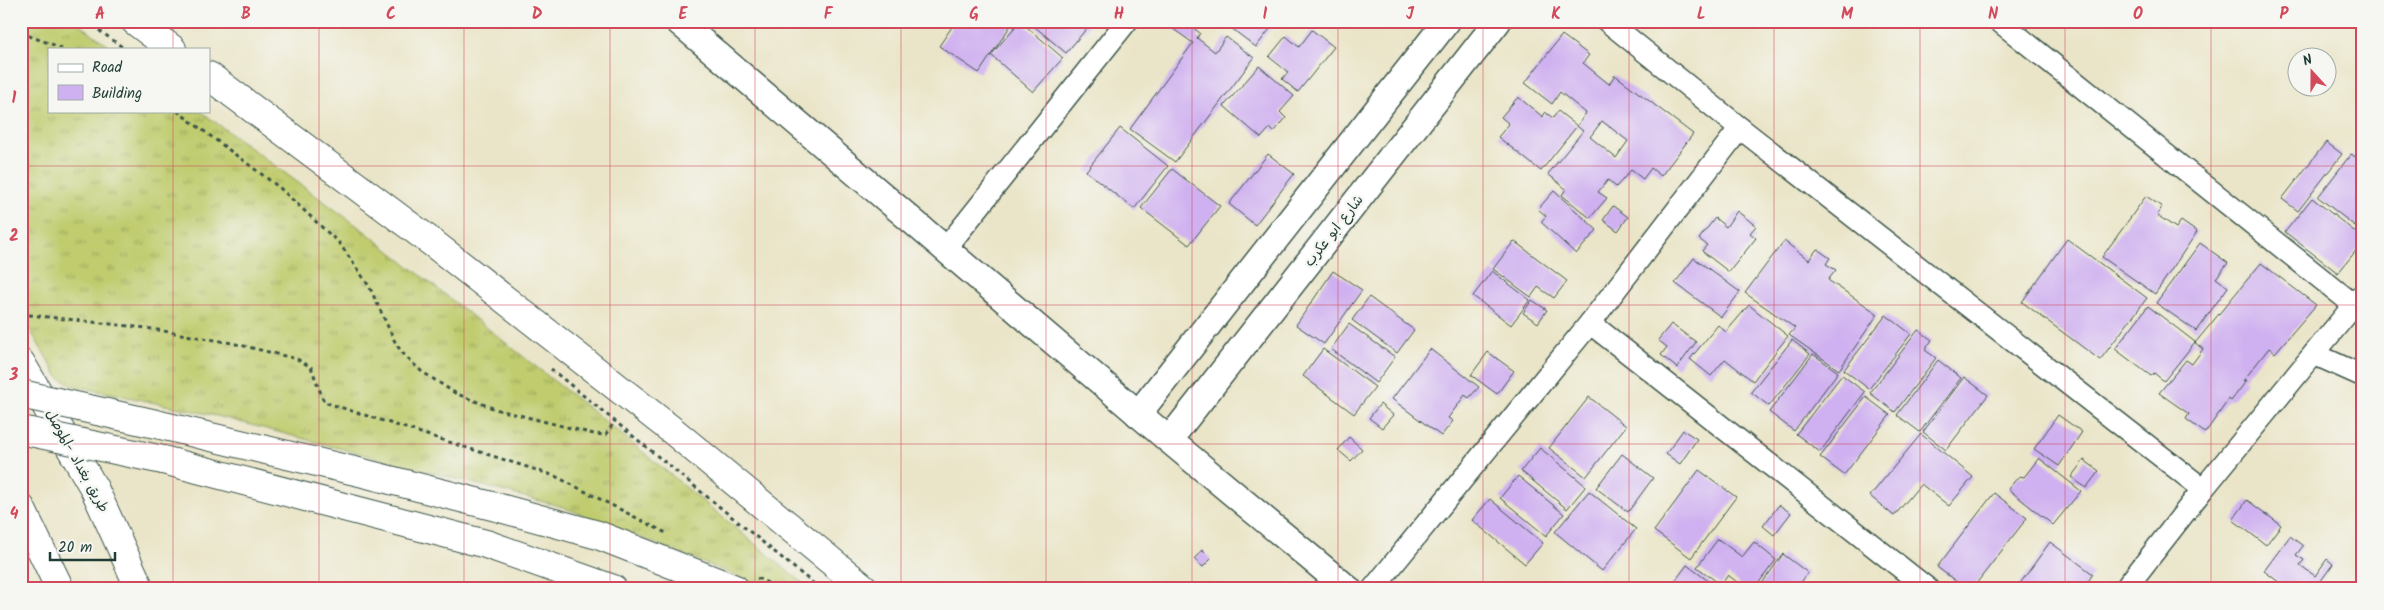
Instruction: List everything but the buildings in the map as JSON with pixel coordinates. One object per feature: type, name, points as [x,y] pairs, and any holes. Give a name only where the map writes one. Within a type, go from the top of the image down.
[{"type":"main road","points":[[135,21],[171,48]]},
{"type":"main road","points":[[210,77],[434,244],[658,419],[865,589]]},
{"type":"main road","name":"طريق بغداد -الموصل","points":[[21,363],[94,488],[140,589]]},
{"type":"main road","points":[[21,394],[359,472],[589,533],[746,583]]},
{"type":"main road","points":[[21,430],[163,460],[486,544],[614,589]]},
{"type":"main road","points":[[21,508],[60,589]]},
{"type":"street","points":[[678,21],[1138,414],[1348,589]]},
{"type":"street","points":[[946,248],[1127,21]]},
{"type":"street","points":[[1138,414],[1447,21]]},
{"type":"street","name":"شارع ابو عكرب","points":[[1169,440],[1498,21]]},
{"type":"street","points":[[1607,21],[1740,128],[2203,489]]},
{"type":"street","points":[[1999,21],[2358,299],[2203,489],[2125,589]]},
{"type":"street","points":[[1373,589],[1590,323],[1740,128]]},
{"type":"street","points":[[1590,323],[1928,589]]},
{"type":"street","points":[[2314,354],[2363,376]]},
{"type":"path","points":[[86,21],[124,48]]},
{"type":"path","points":[[21,33],[62,48]]},
{"type":"path","points":[[178,112],[280,188],[340,244],[369,286],[396,344],[405,356],[427,376],[455,393],[495,409],[594,434],[606,435],[614,422]]},
{"type":"path","points":[[21,314],[146,328],[232,342],[297,359],[311,367],[324,402],[555,476],[672,536]]},
{"type":"path","points":[[545,365],[820,589]]},
{"type":"path","points":[[746,583],[781,589]]},
{"type":"green space","points":[[21,21],[75,21],[112,48],[48,48],[48,112],[201,112],[367,233],[621,434],[810,589],[769,589],[563,507],[217,416],[71,385],[58,377],[21,315]]}]
